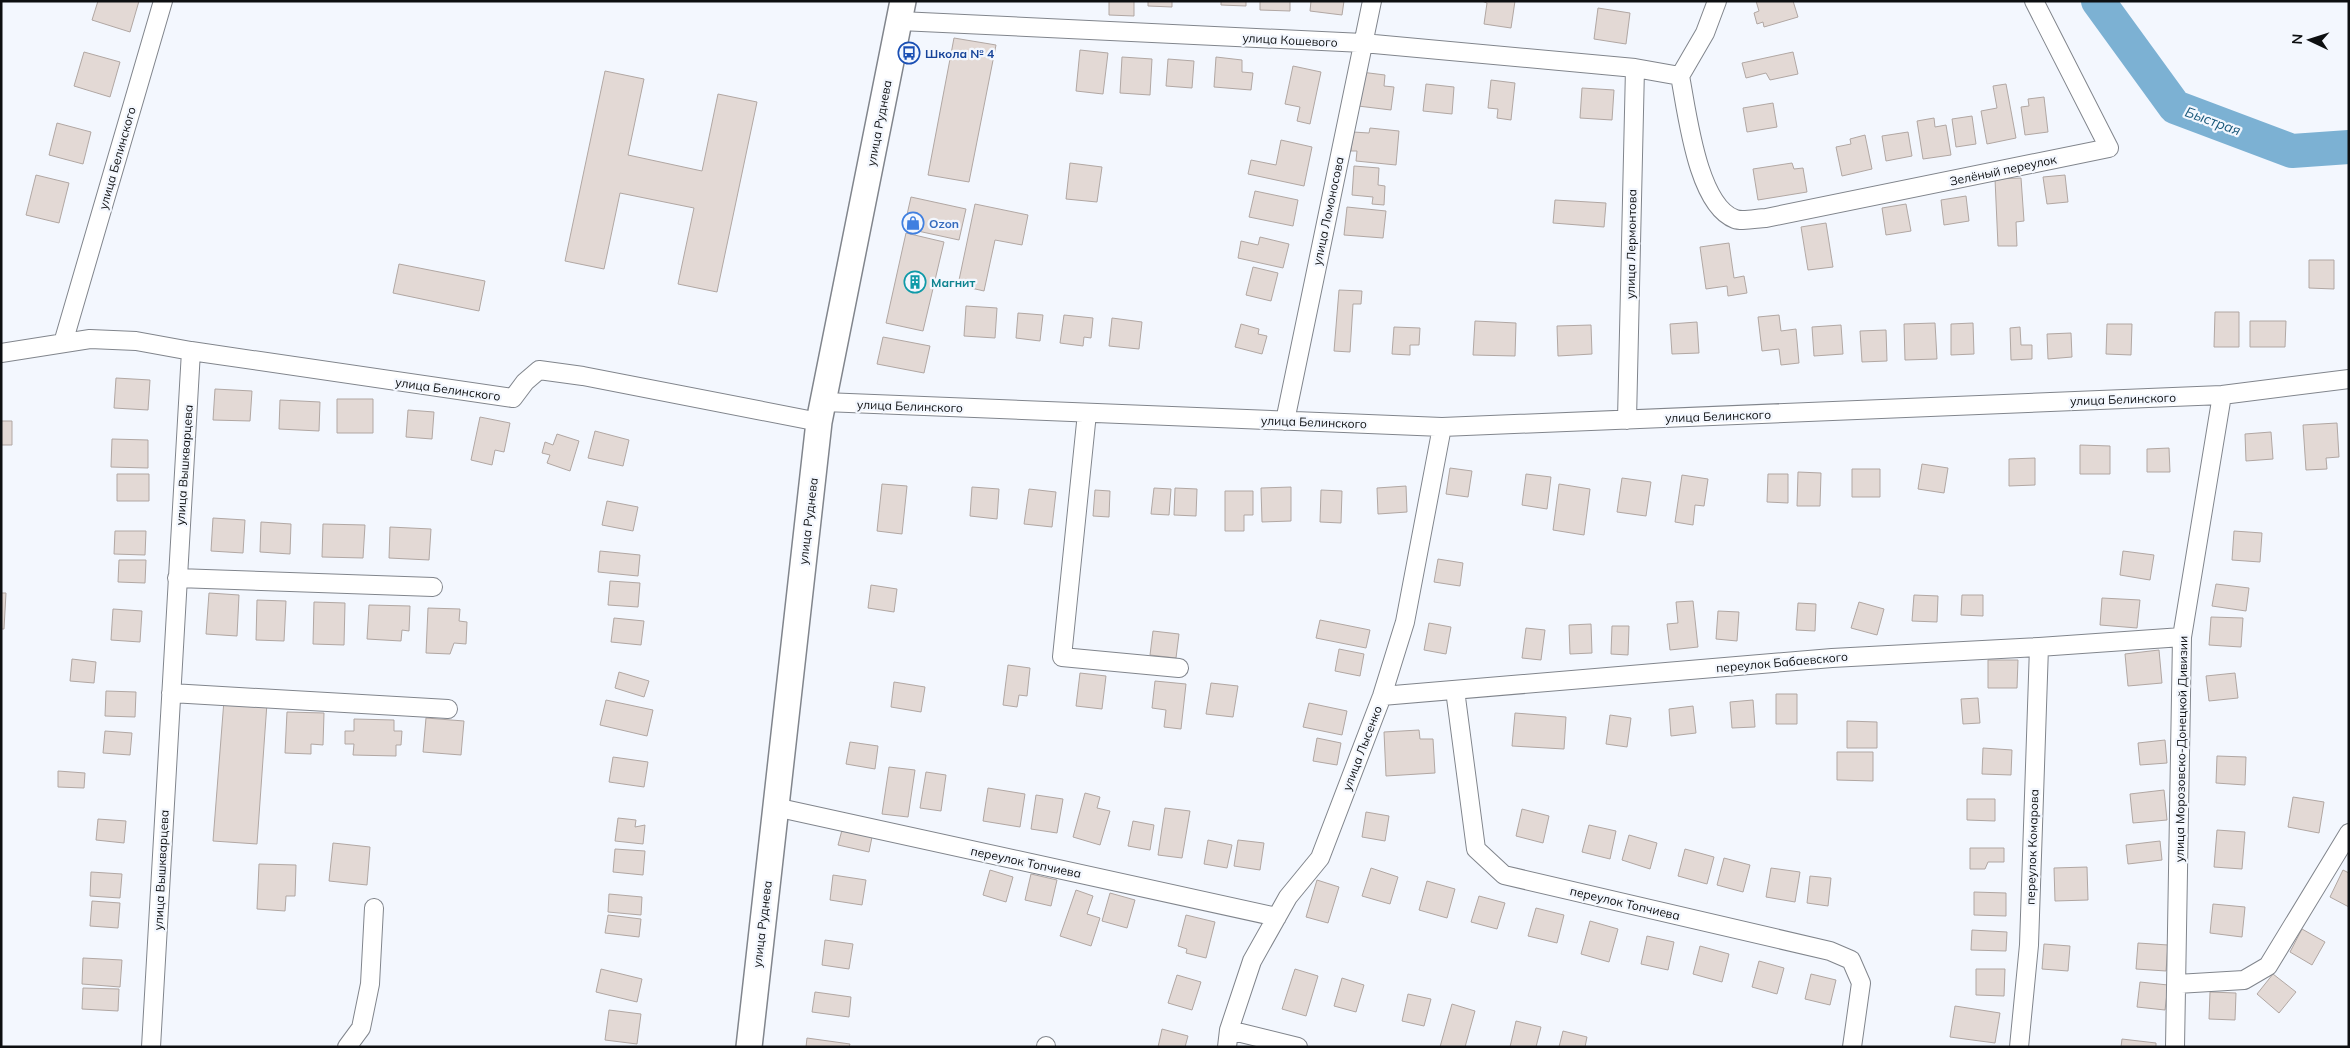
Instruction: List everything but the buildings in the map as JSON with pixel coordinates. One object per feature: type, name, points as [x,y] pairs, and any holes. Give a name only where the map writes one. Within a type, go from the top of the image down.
[{"type":"street","name":"улица Белинского","points":[[63,343],[163,1]]},
{"type":"street","name":"улица Ломоносова","points":[[1285,421],[1372,1]]},
{"type":"street","points":[[1680,76],[1705,33],[1717,1]]},
{"type":"street","name":"Зелёный переулок","points":[[1680,76],[1702,179],[1715,203],[1735,219],[1766,218],[2109,148],[2034,1]]},
{"type":"street","name":"улица Кошевого","points":[[901,11],[1363,43],[1635,68],[1680,76]]},
{"type":"street","name":"улица Руднева","points":[[749,1047],[821,412],[901,11]]},
{"type":"street","name":"улица Лермонтова","points":[[1627,420],[1635,68]]},
{"type":"street","name":"улица Белинского","points":[[1,353],[90,339],[136,341],[191,351],[513,398],[525,382],[539,370],[821,412],[1087,413],[1442,427],[2222,395],[2349,379]]},
{"type":"street","name":"улица Вышкварцева","points":[[150,1047],[191,351]]},
{"type":"street","name":"улица Морозовско-Донецкой Дивизии","points":[[2175,1047],[2182,637],[2222,395]]},
{"type":"street","points":[[1087,413],[1062,657],[1179,668]]},
{"type":"street","name":"улица Лысенко","points":[[1228,1039],[1252,961],[1288,897],[1320,858],[1382,696],[1405,622],[1442,427]]},
{"type":"street","points":[[177,578],[433,587]]},
{"type":"street","name":"переулок Бабаевского","points":[[1382,696],[1832,658],[2182,637]]},
{"type":"street","name":"переулок Комарова","points":[[2019,1047],[2029,945],[2039,647]]},
{"type":"street","name":"переулок Топчиева","points":[[1455,690],[1476,849],[1504,875],[1830,951],[1851,960],[1861,983],[1852,1047]]},
{"type":"street","points":[[171,693],[448,709]]},
{"type":"street","name":"переулок Топчиева","points":[[775,807],[1277,917]]},
{"type":"street","points":[[2177,984],[2244,980],[2268,966],[2349,834]]},
{"type":"street","points":[[347,1047],[362,1028],[370,984],[374,908]]},
{"type":"street","points":[[1228,1039],[1298,1047]]},
{"type":"waterway","name":"Быстрая","points":[[2098,1],[2175,107],[2292,151],[2349,147]]},
{"type":"place","name":"Школа № 4","points":[[909,53]]},
{"type":"place","name":"Ozon","points":[[913,223]]},
{"type":"place","name":"Магнит","points":[[915,282]]}]
